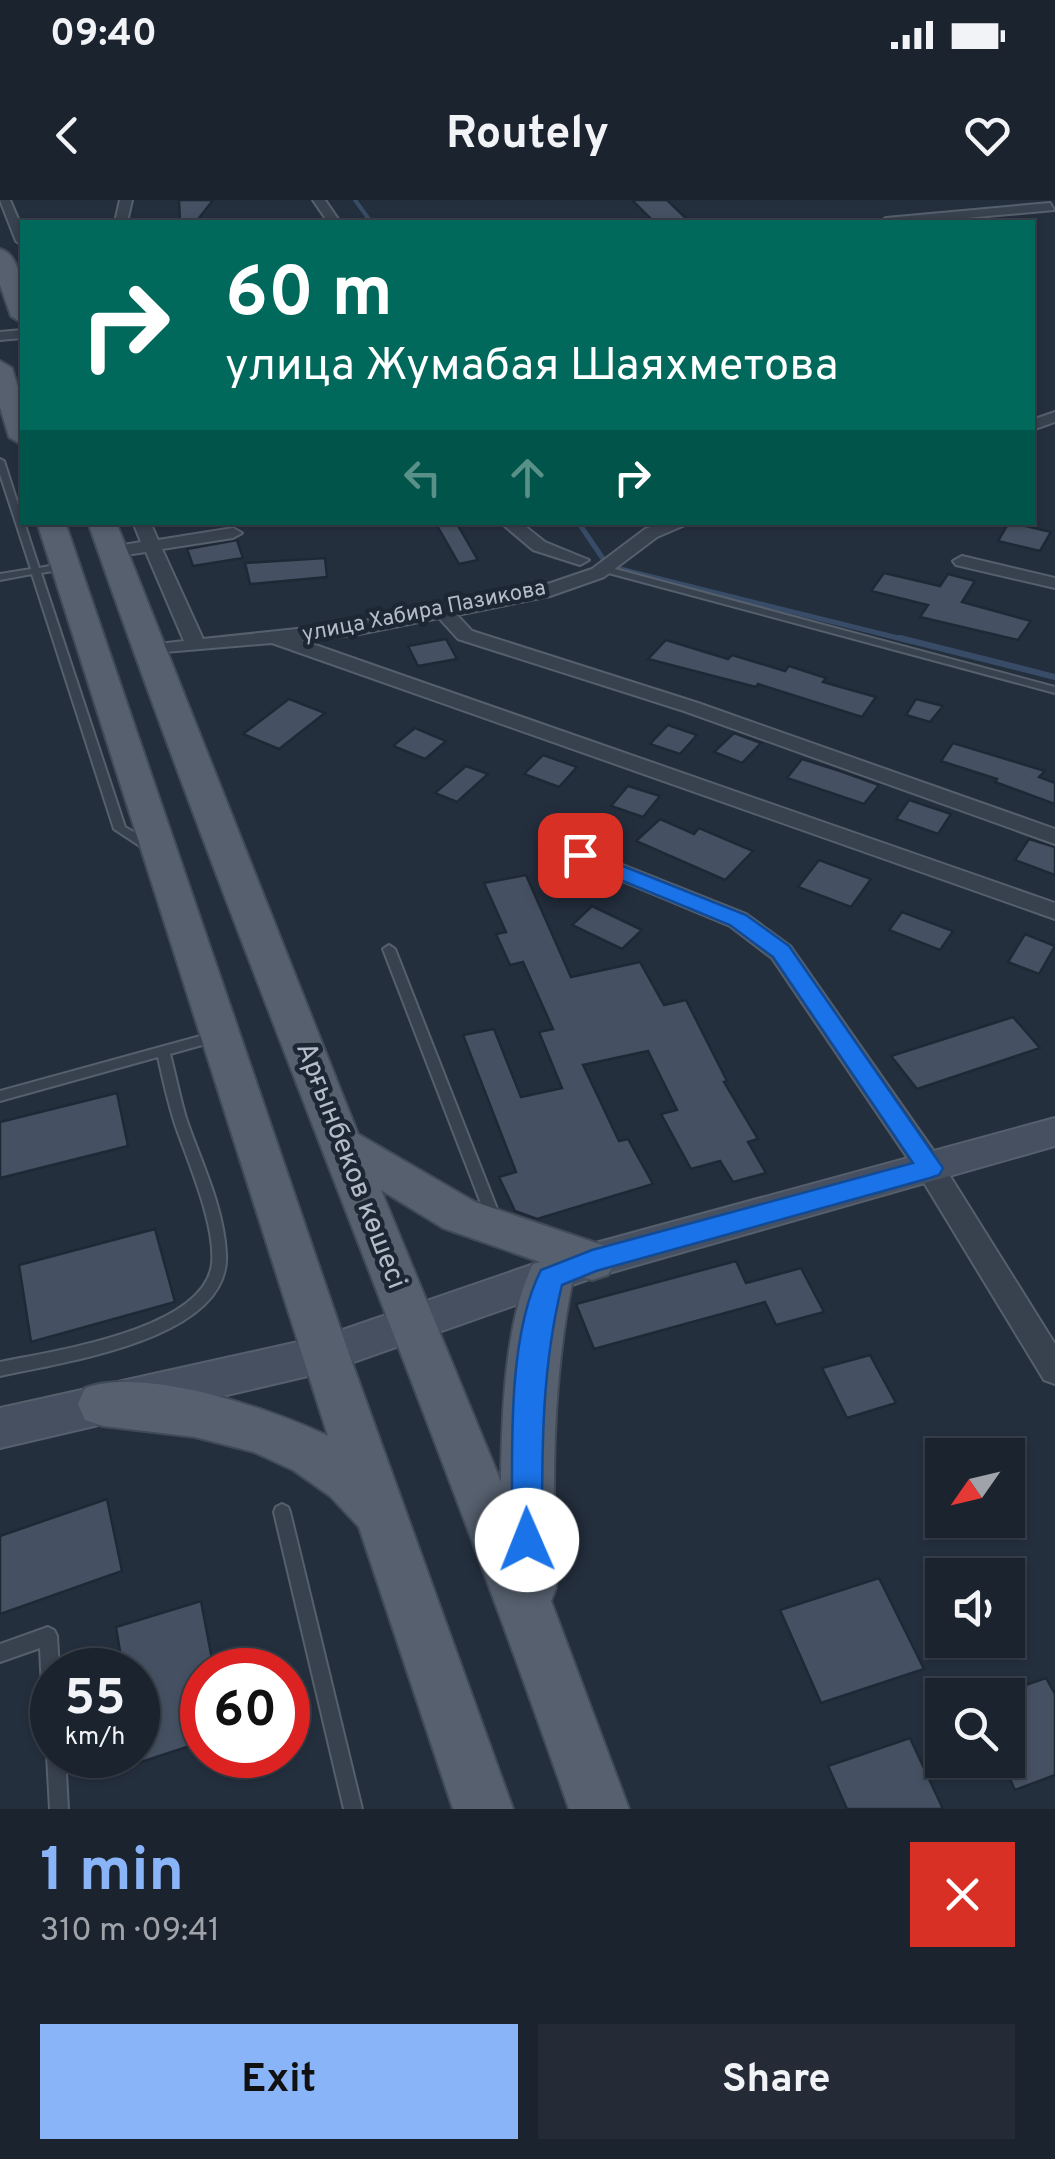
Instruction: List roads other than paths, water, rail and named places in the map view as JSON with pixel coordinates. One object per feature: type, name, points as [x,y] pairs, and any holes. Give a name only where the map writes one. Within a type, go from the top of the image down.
[{"type":"main road","points":[[0,256],[16,278],[20,303]]},
{"type":"main road","points":[[0,368],[20,430]]},
{"type":"main road","points":[[51,525],[51,568],[160,854],[325,1354],[484,1809]]},
{"type":"main road","name":"Арғынбеков көшесі","points":[[127,536],[148,650],[412,1327],[530,1617],[598,1809]]},
{"type":"main road","points":[[344,1146],[416,1193],[571,1270],[536,1335],[528,1402],[530,1617]]},
{"type":"main road","points":[[103,1404],[177,1410],[238,1423],[287,1442],[339,1471],[384,1518]]},
{"type":"street","points":[[4,200],[20,237]]},
{"type":"street","points":[[906,220],[1052,205]]},
{"type":"street","points":[[1030,220],[1052,205]]},
{"type":"street","points":[[512,525],[540,546],[580,560]]},
{"type":"street","name":"улица Хабира Пазикова","points":[[148,650],[354,630],[543,592],[604,569],[651,534],[676,525]]},
{"type":"street","points":[[127,536],[233,533]]},
{"type":"street","points":[[127,536],[195,643]]},
{"type":"street","points":[[962,561],[1055,583]]},
{"type":"street","points":[[442,611],[465,635],[709,714],[1055,837]]},
{"type":"street","points":[[279,639],[1055,911]]},
{"type":"street","points":[[580,855],[738,920],[781,952],[930,1168],[1055,1372]]},
{"type":"street","points":[[0,1428],[325,1354],[571,1270],[1055,1132]]},
{"type":"lane","points":[[0,461],[20,503]]},
{"type":"lane","points":[[0,577],[51,568],[31,525]]},
{"type":"lane","points":[[604,569],[1055,690]]},
{"type":"lane","points":[[390,949],[498,1231]]},
{"type":"lane","points":[[0,1096],[220,1036]]},
{"type":"lane","points":[[0,1369],[143,1335],[194,1308],[217,1278],[220,1262],[207,1200],[163,1051]]},
{"type":"lane","points":[[282,1512],[353,1809]]},
{"type":"lane","points":[[0,1653],[48,1636],[49,1648]]},
{"type":"lane","points":[[57,1778],[59,1809]]},
{"type":"waterway","points":[[355,200],[370,220]]},
{"type":"waterway","points":[[580,525],[608,566],[910,641]]},
{"type":"waterway","points":[[900,638],[1055,677]]}]
